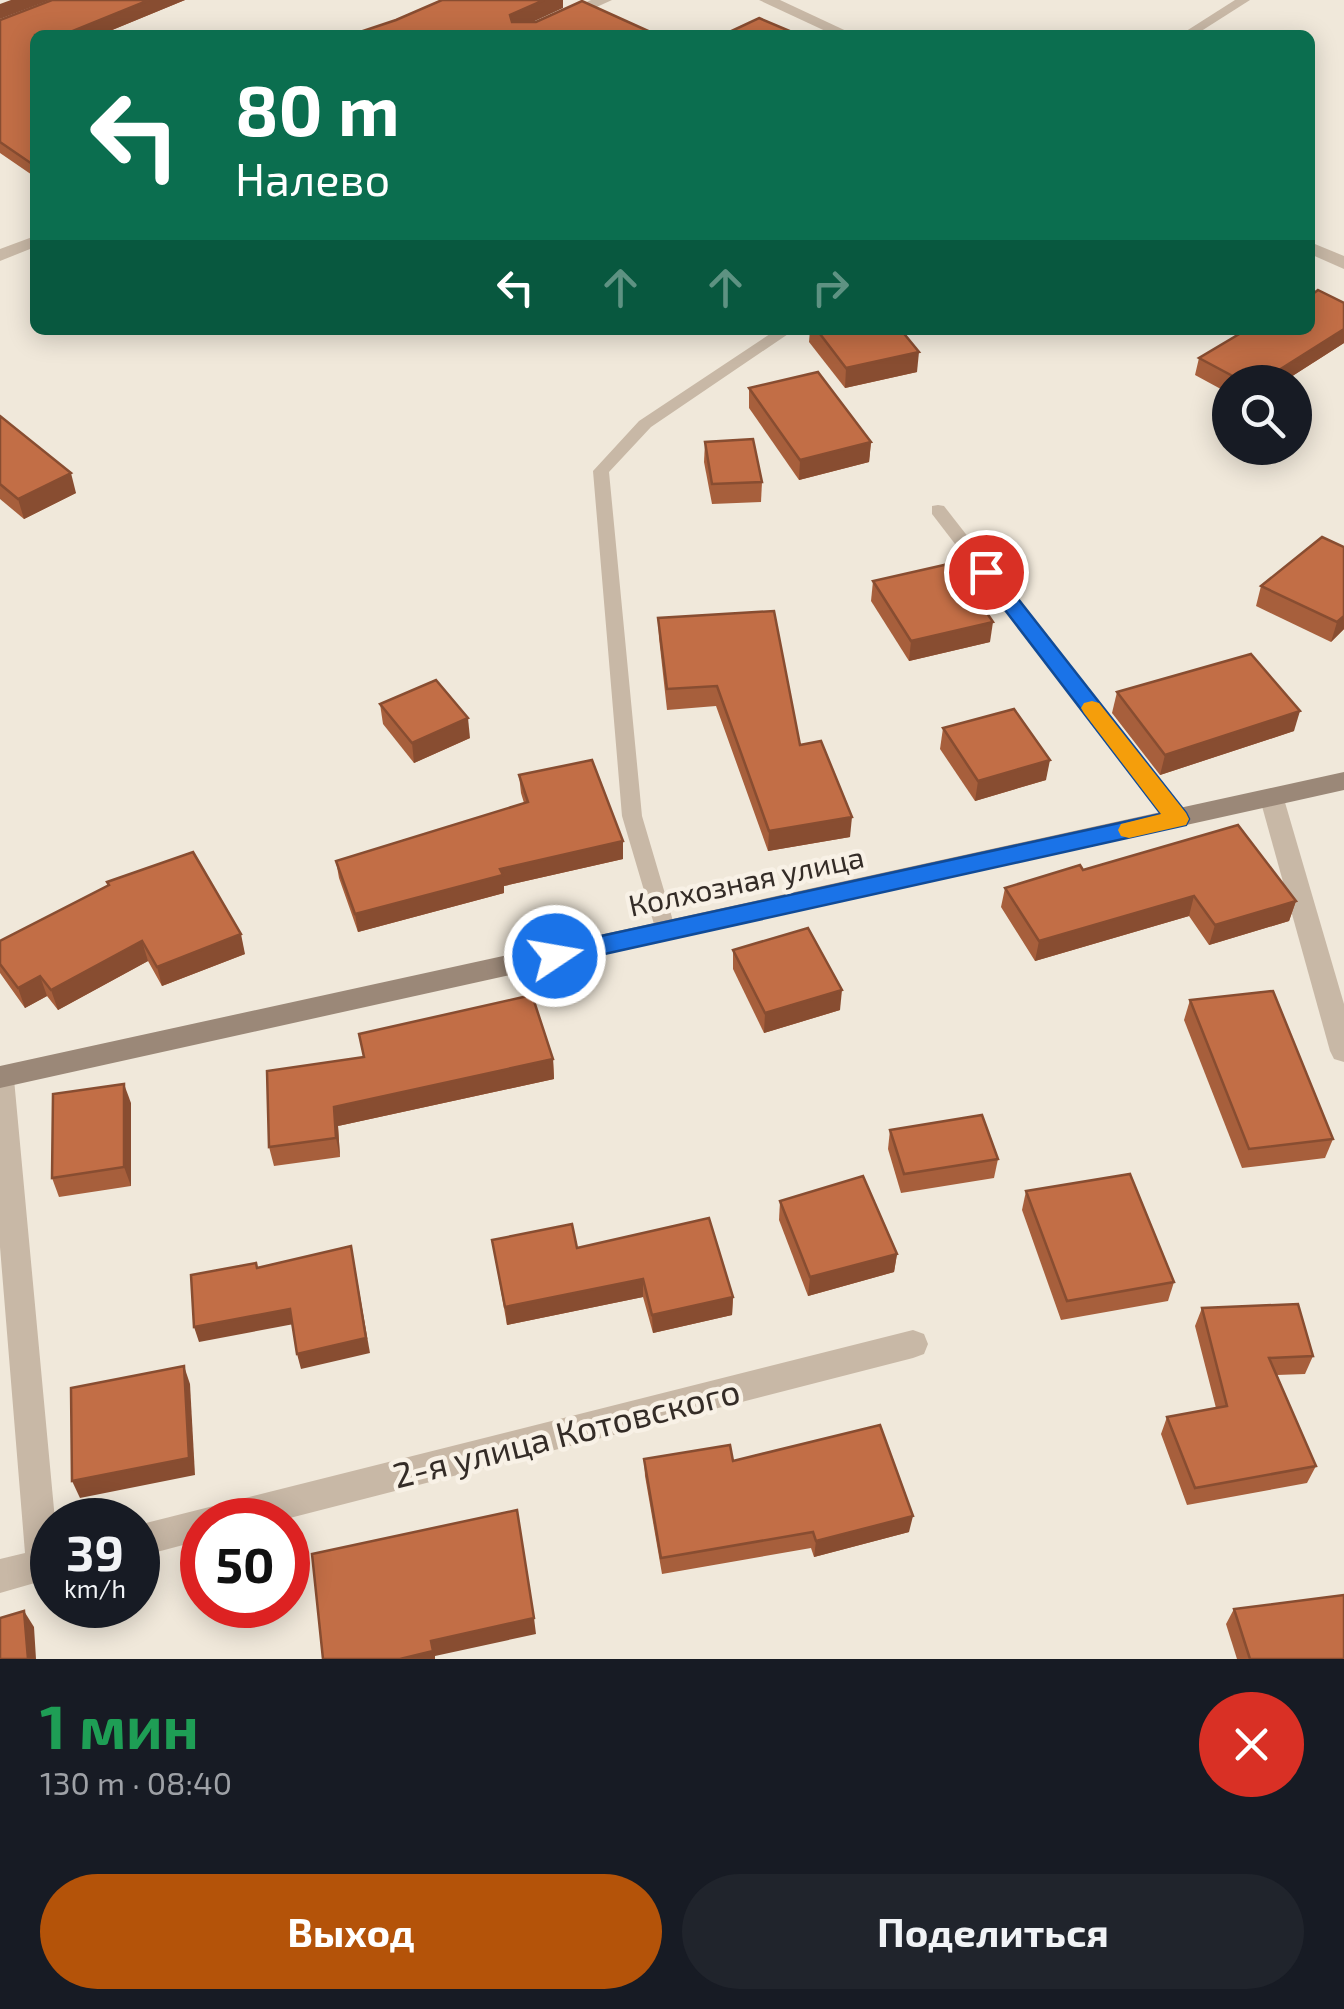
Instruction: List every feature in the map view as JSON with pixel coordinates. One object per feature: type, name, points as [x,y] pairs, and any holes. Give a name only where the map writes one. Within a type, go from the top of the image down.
[{"type":"main road","name":"Колхозная улица","points":[[0,1078],[1344,781]]},
{"type":"street","points":[[533,30],[604,0]]},
{"type":"street","points":[[767,0],[836,30]]},
{"type":"street","points":[[0,256],[30,243]]},
{"type":"street","points":[[1315,250],[1344,264]]},
{"type":"street","points":[[1272,798],[1344,1051]]},
{"type":"street","points":[[0,1078],[41,1498]]},
{"type":"street","name":"2-я улица Котовского","points":[[307,1498],[913,1344]]},
{"type":"street","points":[[0,1576],[30,1568]]},
{"type":"lane","points":[[1194,30],[1244,0]]},
{"type":"lane","points":[[666,931],[632,816],[601,471],[645,424],[778,335]]},
{"type":"lane","points":[[938,510],[1178,819]]},
{"type":"building","points":[[52,0],[149,0],[75,30],[30,30],[30,163],[0,142],[0,20]]},
{"type":"building","points":[[442,0],[544,0],[510,15],[512,22],[536,22],[582,1],[646,30],[366,30]]},
{"type":"building","points":[[759,18],[787,30],[734,30]]},
{"type":"building","points":[[1318,290],[1344,303],[1344,329],[1287,365],[1212,365],[1199,358],[1238,335],[1315,335]]},
{"type":"building","points":[[821,335],[905,335],[919,352],[846,368]]},
{"type":"building","points":[[818,372],[871,442],[800,460],[749,388]]},
{"type":"building","points":[[0,416],[71,473],[18,499],[0,484]]},
{"type":"building","points":[[753,439],[762,482],[712,484],[705,442]]},
{"type":"building","points":[[1322,537],[1344,547],[1344,616],[1337,622],[1261,586]]},
{"type":"building","points":[[953,563],[993,622],[911,641],[873,581]]},
{"type":"building","points":[[774,611],[800,745],[821,741],[852,817],[769,831],[717,686],[667,689],[658,618]]},
{"type":"building","points":[[1251,654],[1300,711],[1165,755],[1117,692]]},
{"type":"building","points":[[436,680],[468,718],[412,743],[380,704]]},
{"type":"building","points":[[1014,709],[1050,760],[978,781],[943,728]]},
{"type":"building","points":[[592,760],[623,841],[500,869],[503,875],[355,914],[336,861],[528,802],[519,775]]},
{"type":"building","points":[[1238,825],[1296,901],[1215,925],[1194,896],[1039,941],[1005,888],[1080,865],[1083,870]]},
{"type":"building","points":[[193,852],[241,934],[157,967],[142,941],[51,990],[40,976],[18,988],[0,964],[0,941],[109,885],[107,882]]},
{"type":"building","points":[[808,928],[842,990],[765,1013],[733,950]]},
{"type":"building","points":[[1273,991],[1333,1139],[1249,1149],[1190,1000]]},
{"type":"building","points":[[532,995],[553,1059],[334,1107],[336,1138],[269,1147],[267,1071],[364,1057],[359,1034]]},
{"type":"building","points":[[124,1084],[124,1167],[52,1178],[53,1094]]},
{"type":"building","points":[[982,1115],[998,1159],[904,1174],[890,1130]]},
{"type":"building","points":[[1130,1174],[1174,1282],[1067,1301],[1026,1191]]},
{"type":"building","points":[[863,1176],[897,1254],[810,1277],[780,1201]]},
{"type":"building","points":[[709,1218],[733,1297],[652,1315],[643,1279],[505,1307],[492,1240],[572,1224],[577,1248]]},
{"type":"building","points":[[351,1246],[366,1338],[297,1354],[290,1309],[194,1327],[191,1275],[256,1263],[257,1268]]},
{"type":"building","points":[[1298,1304],[1313,1356],[1269,1358],[1316,1466],[1195,1488],[1167,1417],[1227,1406],[1202,1308]]},
{"type":"building","points":[[184,1366],[189,1458],[72,1481],[71,1388]]},
{"type":"building","points":[[880,1425],[913,1516],[816,1541],[813,1532],[661,1558],[644,1459],[730,1445],[733,1461]]},
{"type":"building","points":[[517,1510],[534,1618],[431,1641],[433,1651],[400,1659],[323,1659],[312,1554]]},
{"type":"building","points":[[1344,1595],[1344,1659],[1250,1659],[1234,1609]]},
{"type":"building","points":[[24,1611],[28,1659],[0,1659],[0,1618]]},
{"type":"slow traffic","points":[[1092,708],[1178,819],[1129,830]]},
{"type":"route","points":[[555,956],[1178,819],[986,572]]}]
